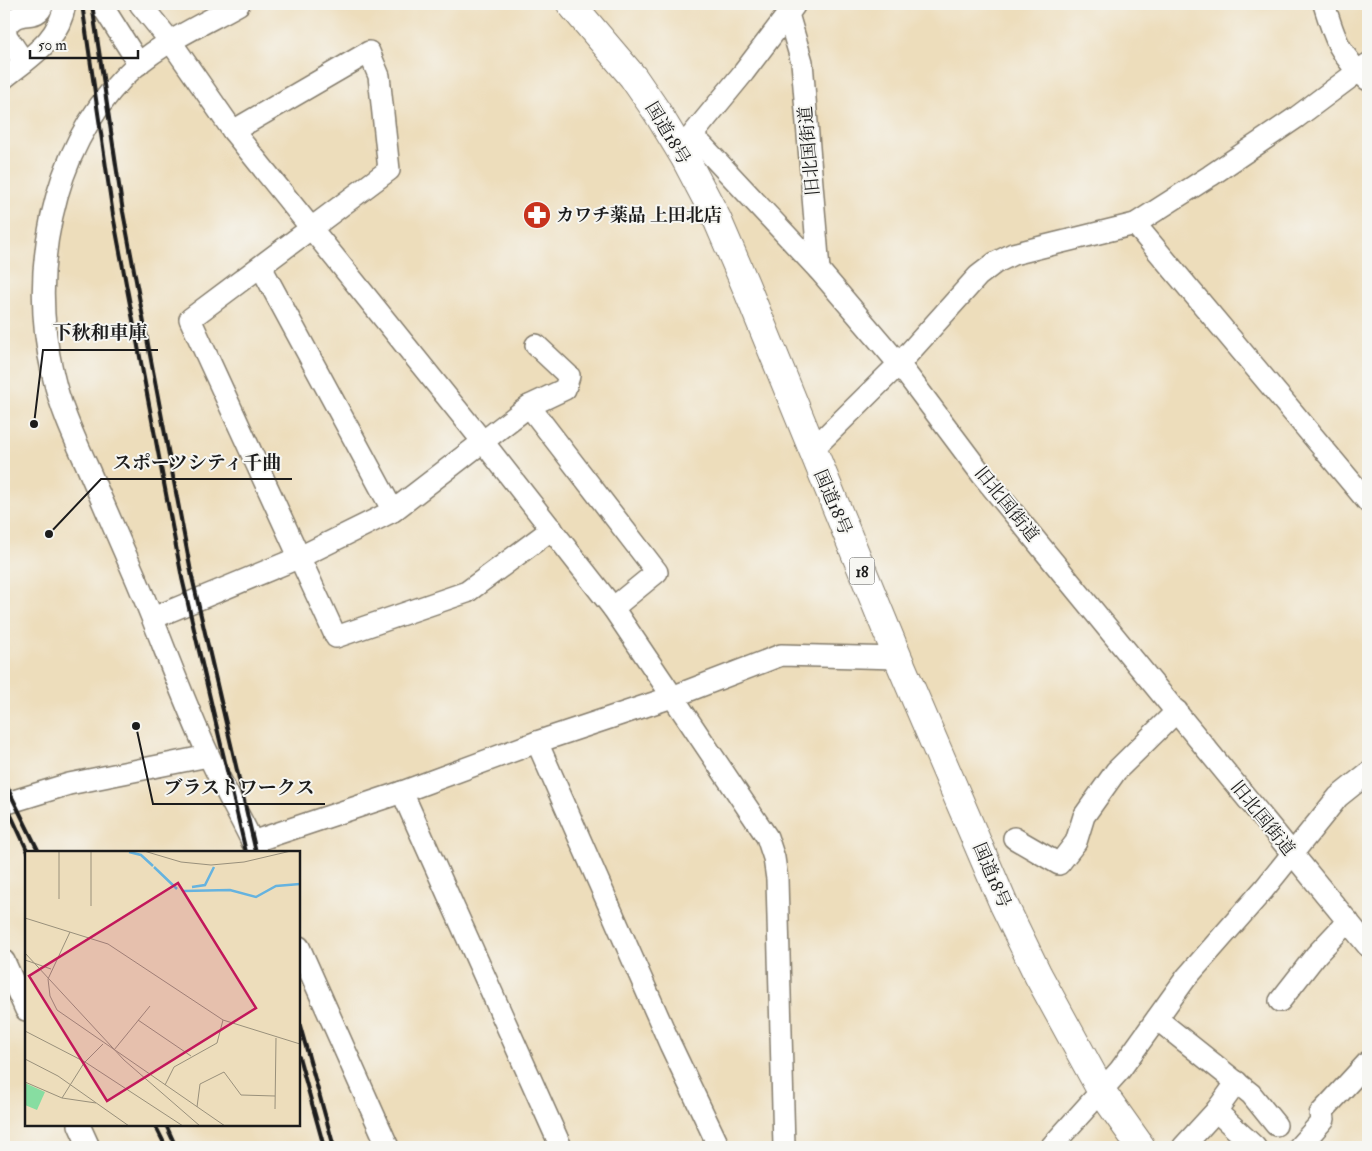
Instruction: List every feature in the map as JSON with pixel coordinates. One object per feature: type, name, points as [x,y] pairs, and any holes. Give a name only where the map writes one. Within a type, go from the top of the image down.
[{"type":"highway","name":"国道18号","points":[[571,4],[633,77],[657,112],[680,150],[724,236],[898,658],[1004,905],[1038,975],[1102,1092],[1141,1147]]},
{"type":"street","points":[[43,4],[34,15],[16,16],[9,21],[5,29],[11,66],[49,41],[55,33],[65,4]]},
{"type":"street","points":[[101,4],[139,64]]},
{"type":"street","points":[[140,4],[170,42],[233,131],[484,442],[613,608],[767,837],[774,858],[778,891],[784,1147]]},
{"type":"street","points":[[239,4],[170,42],[139,64],[125,76],[90,119],[77,143],[66,170],[51,218],[46,252],[44,313],[48,350],[58,394],[69,425],[153,618],[208,756],[255,847],[537,742],[672,697],[781,655],[898,658]]},
{"type":"street","points":[[812,450],[899,364],[960,294],[978,276],[995,264],[1012,254],[1135,224],[1365,72],[1334,38],[1324,4]]},
{"type":"street","points":[[680,150],[744,72],[790,7]]},
{"type":"street","name":"旧北国街道","points":[[790,7],[802,62],[819,270],[899,364],[983,476],[1368,946]]},
{"type":"street","points":[[233,131],[369,52],[379,76],[389,170],[190,319],[298,558],[336,637],[467,592],[552,529]]},
{"type":"street","points":[[680,150],[702,145],[819,270]]},
{"type":"street","points":[[1135,224],[1368,502]]},
{"type":"street","points":[[261,267],[393,511]]},
{"type":"street","points":[[153,618],[298,558],[393,511],[529,406],[565,389],[569,376],[536,345]]},
{"type":"street","points":[[529,406],[657,572],[613,608]]},
{"type":"street","points":[[1014,838],[1059,864],[1076,842],[1084,816],[1116,770],[1177,711]]},
{"type":"street","points":[[537,742],[670,1044],[719,1147]]},
{"type":"street","points":[[4,804],[69,784],[208,756]]},
{"type":"street","points":[[1051,1147],[1102,1092],[1186,978],[1264,890],[1338,797],[1368,773]]},
{"type":"street","points":[[402,792],[561,1147]]},
{"type":"street","points":[[1280,1001],[1316,955],[1348,921]]},
{"type":"street","points":[[300,949],[388,1147]]},
{"type":"street","points":[[4,961],[25,1008]]},
{"type":"street","points":[[1157,1019],[1251,1094],[1276,1125]]},
{"type":"street","points":[[1299,1147],[1324,1119],[1320,1114],[1368,1062]]},
{"type":"street","points":[[1183,1147],[1216,1111],[1237,1082]]},
{"type":"street","points":[[1216,1111],[1255,1147]]},
{"type":"street","points":[[79,1126],[89,1147]]},
{"type":"railway","points":[[82,4],[113,215],[182,578],[246,851]]},
{"type":"railway","points":[[92,4],[123,212],[192,577],[256,851]]},
{"type":"railway","points":[[4,781],[39,851]]},
{"type":"railway","points":[[4,800],[28,851]]},
{"type":"railway","points":[[300,1026],[334,1147]]},
{"type":"railway","points":[[300,1061],[324,1147]]},
{"type":"railway","points":[[156,1126],[166,1147]]},
{"type":"railway","points":[[166,1126],[176,1147]]},
{"type":"place","name":"カワチ薬品 上田北店","points":[[537,215]]},
{"type":"place","name":"下秋和車庫","points":[[34,424]]},
{"type":"place","name":"スポーツシティ千曲","points":[[49,534]]},
{"type":"place","name":"ブラストワークス","points":[[136,726]]}]
